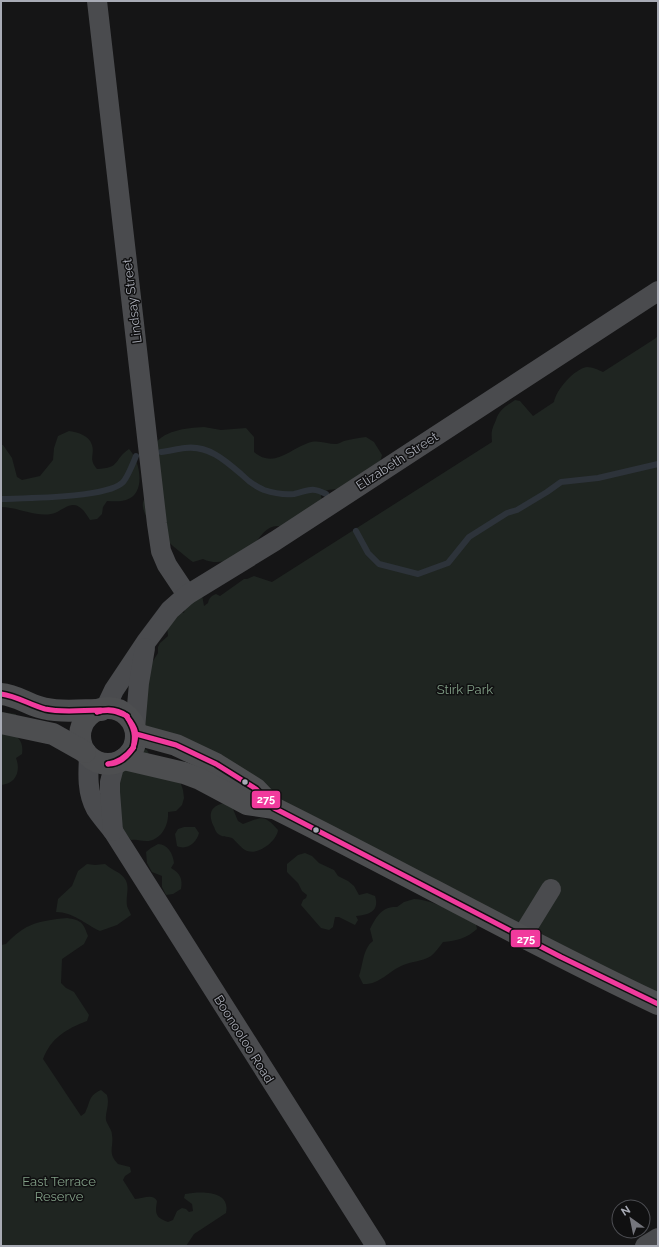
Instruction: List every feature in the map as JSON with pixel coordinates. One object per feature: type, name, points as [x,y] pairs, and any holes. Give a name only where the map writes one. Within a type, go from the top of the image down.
[{"type":"main road","points":[[1,694],[21,699],[39,707],[55,710],[113,709],[120,711],[132,722],[136,740],[132,751],[119,761]]},
{"type":"main road","points":[[87,755],[81,744],[80,736],[82,727],[86,719],[93,713],[103,709]]},
{"type":"main road","points":[[1,723],[52,734],[97,762],[106,764],[119,761],[184,773],[200,779],[247,804],[274,808],[590,972],[658,1004]]},
{"type":"main road","points":[[135,731],[176,744],[216,764],[256,789],[274,808]]},
{"type":"street","name":"Lindsay Street","points":[[97,1],[161,551],[167,565],[187,595]]},
{"type":"street","name":"Elizabeth Street","points":[[103,709],[146,642],[170,610],[187,595],[275,540],[658,291]]},
{"type":"street","name":"Elizabeth Street","points":[[135,731],[139,683],[146,642]]},
{"type":"street","name":"Boonooloo Road","points":[[87,755],[89,788],[96,808],[113,832],[376,1246]]},
{"type":"street","name":"Boonooloo Road","points":[[113,832],[110,782],[119,761]]},
{"type":"street","points":[[522,936],[551,889]]},
{"type":"street","points":[[645,1246],[658,1238]]},
{"type":"green space","name":"Stirk Park","points":[[658,335],[658,1004],[135,729],[139,683],[158,653],[160,643],[168,636],[167,626],[179,611],[184,613],[185,608],[202,595],[204,606],[208,603],[210,598],[216,594],[220,596],[244,579],[254,576],[272,582],[492,442],[492,430],[497,417],[503,408],[515,400],[520,401],[533,416],[554,402],[555,397],[562,386],[577,372],[587,367],[603,372],[656,338]]},
{"type":"green space","points":[[204,427],[221,430],[246,428],[254,437],[254,452],[261,457],[268,459],[282,456],[312,442],[336,444],[366,437],[374,442],[382,455],[380,462],[337,489],[323,492],[321,496],[323,504],[284,527],[277,526],[267,530],[252,547],[237,557],[220,562],[203,559],[193,562],[181,553],[154,527],[146,516],[143,503],[149,488],[151,452],[156,442],[162,437],[175,431]]},
{"type":"green space","points":[[69,431],[86,436],[93,448],[92,460],[97,469],[110,467],[116,463],[129,449],[136,461],[140,476],[137,491],[133,497],[124,501],[107,501],[103,507],[102,514],[97,519],[90,520],[82,509],[74,505],[45,515],[1,507],[1,445],[3,445],[12,458],[17,477],[24,480],[40,476],[53,460],[54,448],[58,436]]},
{"type":"green space","points":[[1,712],[16,714],[21,724],[17,737],[21,743],[22,754],[16,758],[18,768],[14,779],[1,785]]},
{"type":"green space","points":[[142,748],[147,750],[149,754],[178,775],[184,798],[182,805],[176,811],[168,812],[167,822],[160,835],[146,841],[131,840],[99,798],[101,785],[126,753],[131,749]]},
{"type":"green space","points":[[224,803],[233,809],[238,821],[243,824],[262,818],[269,821],[278,830],[274,839],[266,847],[250,852],[243,849],[232,838],[219,835],[213,825],[211,814],[213,808]]},
{"type":"green space","points":[[184,827],[195,827],[199,833],[198,836],[191,845],[184,847],[177,846],[175,834],[178,829]]},
{"type":"green space","points":[[158,844],[162,844],[169,850],[174,863],[171,868],[179,874],[182,882],[181,889],[173,894],[166,895],[162,887],[162,876],[152,872],[147,863],[146,852]]},
{"type":"green space","points":[[305,853],[312,856],[319,863],[334,870],[338,876],[354,886],[359,895],[367,893],[375,896],[375,909],[365,915],[356,916],[358,920],[355,925],[339,917],[335,917],[333,927],[329,930],[321,928],[301,905],[307,895],[287,872],[287,864],[298,855]]},
{"type":"green space","points":[[87,864],[105,864],[123,877],[128,888],[127,906],[131,915],[117,925],[100,931],[73,916],[56,912],[58,899],[72,886],[78,871]]},
{"type":"green space","points":[[414,899],[430,902],[446,908],[476,924],[477,929],[462,938],[443,942],[431,956],[427,958],[408,963],[379,980],[369,984],[363,984],[359,976],[365,952],[373,941],[370,929],[375,920],[383,910],[397,907],[404,902]]},
{"type":"green space","name":"East Terrace Reserve","points":[[67,918],[81,922],[88,936],[84,944],[62,959],[61,983],[66,988],[74,992],[89,1015],[87,1021],[72,1027],[60,1035],[50,1045],[43,1059],[81,1116],[85,1113],[90,1099],[94,1094],[101,1090],[107,1095],[108,1102],[106,1120],[112,1133],[113,1157],[118,1164],[130,1167],[131,1172],[125,1176],[123,1180],[135,1199],[153,1197],[157,1201],[156,1212],[158,1217],[168,1222],[173,1220],[177,1211],[182,1208],[189,1212],[193,1211],[192,1204],[184,1198],[185,1194],[199,1192],[213,1194],[224,1200],[226,1205],[226,1213],[194,1234],[186,1246],[1,1246],[1,945],[6,944],[26,927],[33,924],[48,920]]},
{"type":"waterway","points":[[161,452],[185,448],[209,451],[222,459],[251,483],[264,490],[279,494],[294,494],[316,490],[326,494]]},
{"type":"waterway","points":[[1,499],[64,496],[99,492],[113,488],[124,481],[136,456]]},
{"type":"waterway","points":[[356,531],[368,553],[379,564],[418,574],[448,563],[469,537],[507,513],[517,510],[561,482],[598,478],[658,464]]},
{"type":"transit line","name":"275","points":[[1,694],[45,709],[66,711],[101,710]]},
{"type":"transit line","name":"275","points":[[97,712],[112,710],[127,716]]},
{"type":"transit line","name":"275","points":[[97,712],[112,711],[127,716]]},
{"type":"transit line","name":"275","points":[[127,717],[134,728],[136,735],[133,748]]},
{"type":"transit line","name":"275","points":[[127,717],[134,732],[133,748]]},
{"type":"transit line","name":"275","points":[[136,734],[176,745],[216,764],[256,789],[274,808],[561,957],[658,1004]]},
{"type":"transit line","name":"275","points":[[108,764],[116,763],[123,759],[133,748]]},
{"type":"transit line","name":"275","points":[[108,764],[122,759],[133,748]]}]
